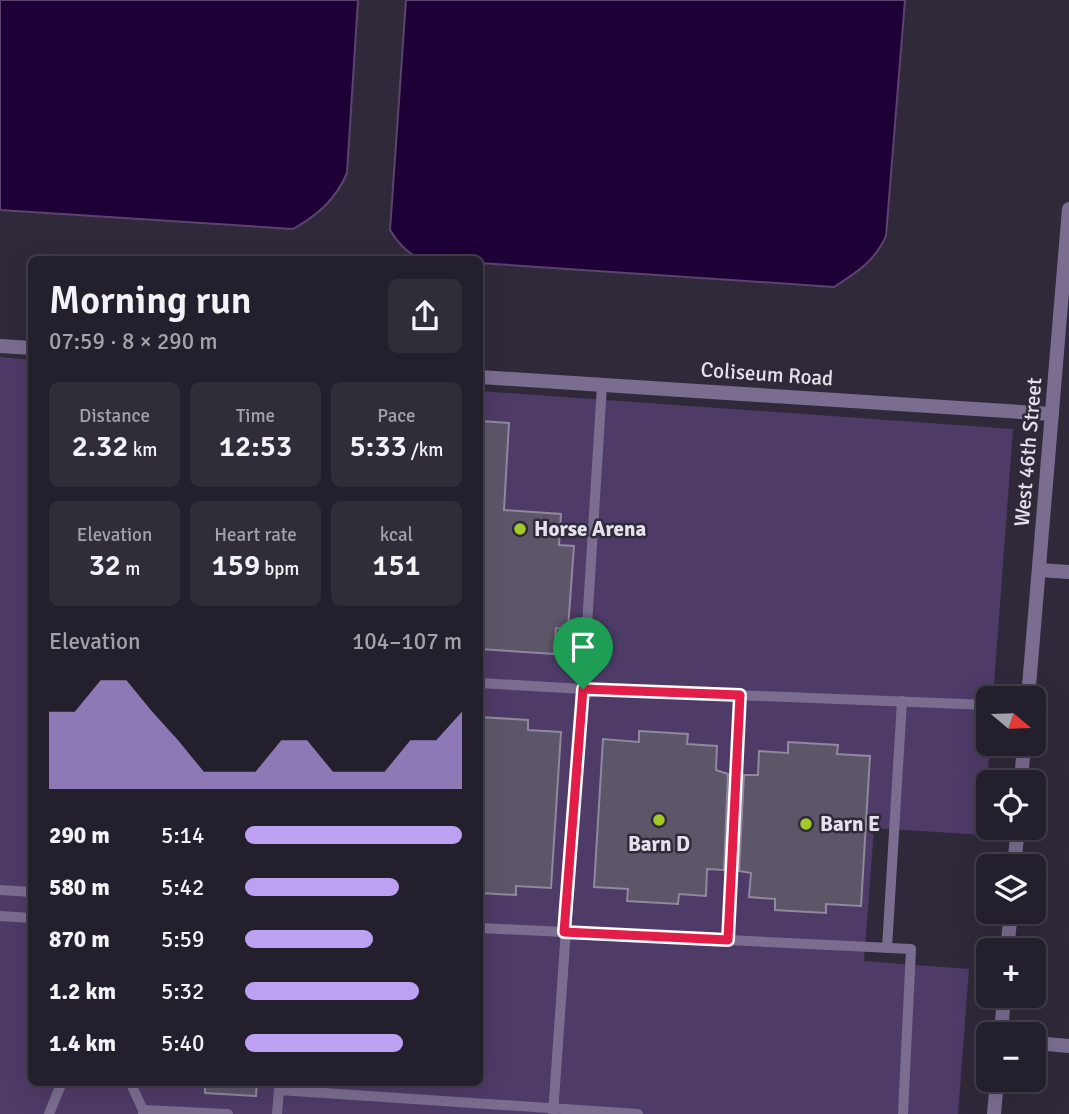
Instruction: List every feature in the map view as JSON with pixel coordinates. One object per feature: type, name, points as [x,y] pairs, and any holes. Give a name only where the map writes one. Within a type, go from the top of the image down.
[{"type":"street","name":"West 46th Street","points":[[1029,686],[1069,209]]},
{"type":"street","points":[[0,346],[28,348]]},
{"type":"street","name":"Coliseum Road","points":[[483,377],[1052,414]]},
{"type":"street","points":[[1039,569],[1069,572]]},
{"type":"street","points":[[1046,1044],[1069,1046]]},
{"type":"street","points":[[994,1114],[996,1092]]},
{"type":"lane","points":[[554,1111],[602,385]]},
{"type":"lane","points":[[483,683],[976,704]]},
{"type":"lane","points":[[728,940],[740,695]]},
{"type":"lane","points":[[887,948],[902,701]]},
{"type":"lane","points":[[0,890],[28,892]]},
{"type":"lane","points":[[0,916],[28,918]]},
{"type":"lane","points":[[483,928],[911,949],[903,1114]]},
{"type":"lane","points":[[49,1114],[60,1086]]},
{"type":"lane","points":[[132,1086],[143,1112],[228,1114]]},
{"type":"lane","points":[[277,1114],[279,1086],[554,1111],[638,1114]]},
{"type":"shaded area","points":[[0,0],[358,0],[347,173],[343,182],[325,206],[293,229],[0,210]]},
{"type":"shaded area","points":[[406,0],[905,0],[886,236],[871,259],[834,287],[483,263],[483,256],[416,256],[399,243],[390,230]]},
{"type":"shaded area","points":[[0,357],[28,360],[28,1086],[483,1086],[483,391],[1013,429],[994,686],[976,686],[976,756],[989,756],[988,770],[976,770],[976,835],[874,828],[864,961],[969,969],[958,1114],[0,1114]]},
{"type":"building","name":"Horse Arena","points":[[483,421],[509,423],[504,510],[561,514],[559,545],[574,546],[568,629],[556,628],[554,654],[483,649]]},
{"type":"building","points":[[483,717],[528,720],[528,730],[561,732],[551,888],[516,886],[516,895],[483,893]]},
{"type":"building","name":"Barn D","points":[[639,731],[688,734],[687,744],[717,746],[716,770],[728,774],[724,870],[707,869],[706,896],[679,894],[678,904],[627,901],[628,889],[594,887],[603,739],[639,742]]},
{"type":"building","name":"Barn E","points":[[788,742],[838,745],[837,754],[870,756],[861,906],[826,904],[826,913],[775,910],[775,899],[749,897],[751,873],[739,871],[744,775],[758,775],[759,751],[788,753]]},
{"type":"building","points":[[205,1086],[257,1086],[256,1096],[205,1093]]},
{"type":"place","name":"Horse Arena","points":[[520,529]]},
{"type":"place","name":"Barn D","points":[[659,820]]},
{"type":"place","name":"Barn E","points":[[806,824]]},
{"type":"route","points":[[583,689],[740,695],[728,940],[564,932],[583,689]]}]
